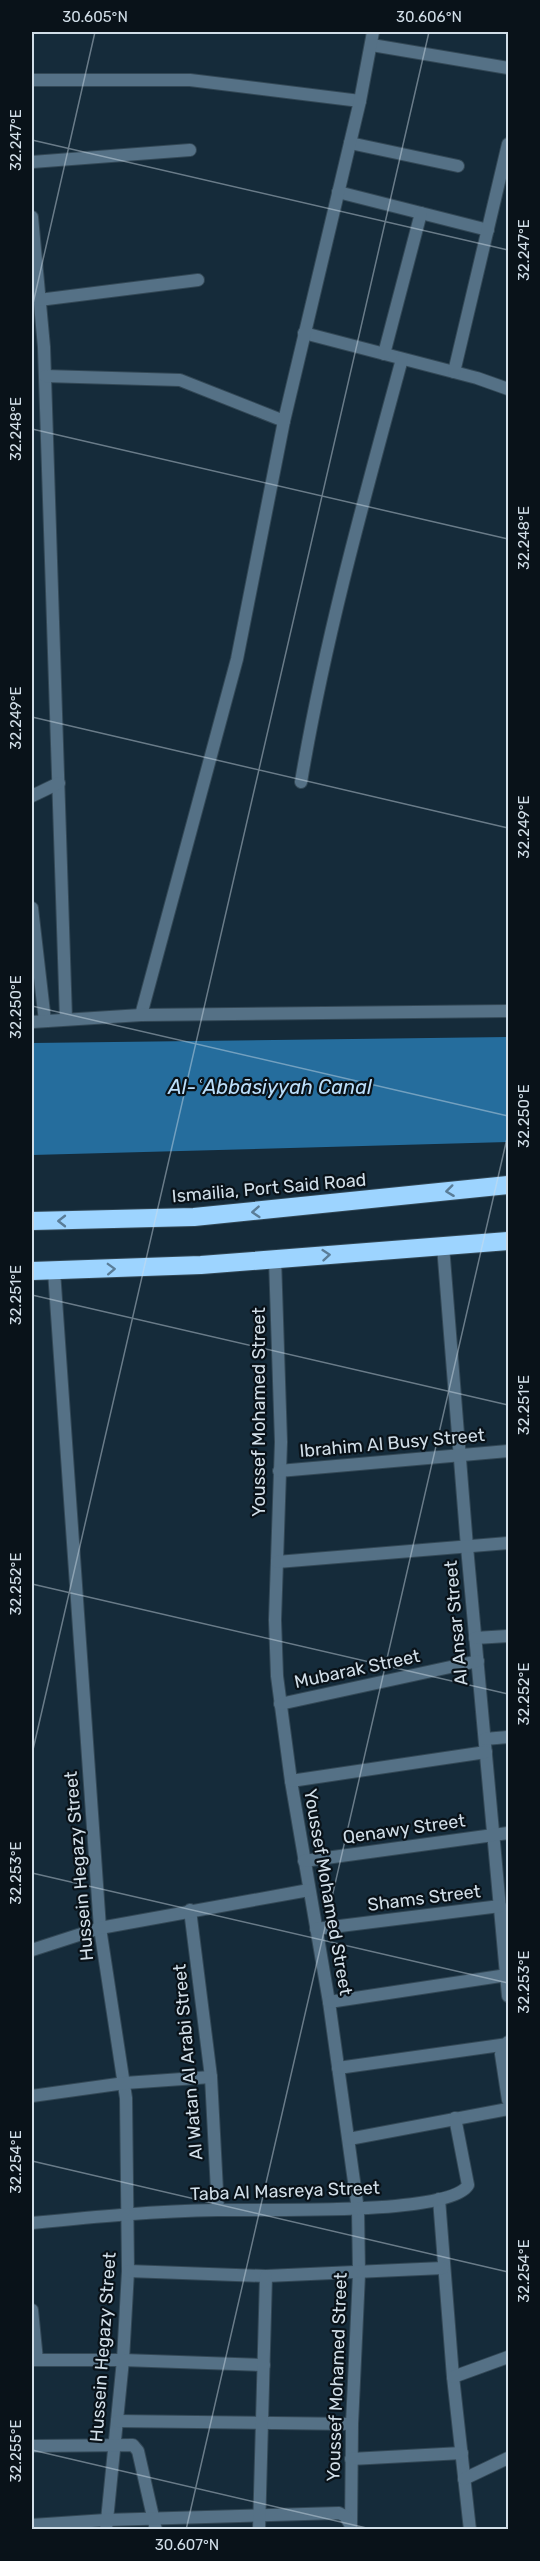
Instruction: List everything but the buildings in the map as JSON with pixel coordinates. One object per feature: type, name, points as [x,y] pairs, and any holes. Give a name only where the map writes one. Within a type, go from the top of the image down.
[{"type":"highway","name":"Ismailia, Port Said Road","points":[[32,1221],[204,1216],[508,1185]]},
{"type":"highway","points":[[32,1271],[275,1259],[508,1241]]},
{"type":"street","points":[[141,1015],[229,692],[284,421],[360,101],[373,32]]},
{"type":"street","points":[[372,45],[508,68]]},
{"type":"street","points":[[32,80],[190,80],[360,101]]},
{"type":"street","points":[[350,143],[458,166]]},
{"type":"street","points":[[454,372],[508,144]]},
{"type":"street","points":[[32,162],[190,150]]},
{"type":"street","points":[[338,192],[488,230]]},
{"type":"street","points":[[384,354],[421,213]]},
{"type":"street","points":[[32,217],[45,376],[66,1019]]},
{"type":"street","points":[[39,300],[198,280]]},
{"type":"street","points":[[304,333],[454,372],[508,389]]},
{"type":"street","points":[[301,782],[312,720],[356,528],[402,360]]},
{"type":"street","points":[[45,376],[180,380],[284,421]]},
{"type":"street","points":[[32,796],[59,783]]},
{"type":"street","points":[[32,908],[45,1021]]},
{"type":"street","points":[[32,1022],[141,1015],[508,1011]]},
{"type":"street","name":"Al Ansar Street","points":[[443,1246],[459,1454],[508,1996]]},
{"type":"street","name":"Youssef Mohamed Street","points":[[275,1259],[281,1442],[276,1647],[280,1704],[329,2002],[358,2210],[359,2274],[351,2458],[352,2528]]},
{"type":"street","name":"Hussein Hegazy Street","points":[[54,1271],[100,1928],[125,2084],[129,2214],[128,2271],[123,2360],[106,2525]]},
{"type":"street","name":"Ibrahim Al Busy Street","points":[[279,1471],[508,1450]]},
{"type":"street","points":[[277,1562],[508,1543]]},
{"type":"street","points":[[475,1638],[508,1636]]},
{"type":"street","name":"Mubarak Street","points":[[280,1704],[478,1661]]},
{"type":"street","points":[[291,1781],[485,1746],[508,1737]]},
{"type":"street","name":"Qenawy Street","points":[[304,1861],[508,1833]]},
{"type":"street","points":[[32,1950],[100,1928],[309,1890]]},
{"type":"street","name":"Shams Street","points":[[316,1929],[500,1906]]},
{"type":"street","name":"Al Watan Al Arabi Street","points":[[190,1910],[211,2077],[218,2210]]},
{"type":"street","points":[[329,2002],[507,1975]]},
{"type":"street","points":[[338,2068],[508,2043]]},
{"type":"street","points":[[508,2043],[501,2054],[508,2100]]},
{"type":"street","points":[[32,2096],[125,2084],[211,2077]]},
{"type":"street","points":[[349,2139],[508,2109]]},
{"type":"street","name":"Taba Al Masreya Street","points":[[32,2223],[129,2214],[218,2210],[358,2210],[439,2199],[461,2191],[468,2185],[455,2118]]},
{"type":"street","points":[[439,2199],[453,2378],[470,2529]]},
{"type":"street","points":[[128,2271],[266,2276],[359,2274],[443,2268]]},
{"type":"street","points":[[259,2523],[266,2276]]},
{"type":"street","points":[[32,2310],[34,2360],[123,2360],[264,2365]]},
{"type":"street","points":[[453,2378],[508,2357]]},
{"type":"street","points":[[117,2421],[352,2424]]},
{"type":"street","points":[[32,2446],[114,2443],[133,2445],[138,2451],[155,2524]]},
{"type":"street","points":[[351,2458],[462,2453]]},
{"type":"street","points":[[464,2479],[508,2458]]},
{"type":"street","points":[[32,2525],[259,2523],[339,2513],[345,2516],[352,2528]]},
{"type":"water","name":"Al-ʿAbbāsiyyah Canal","points":[[508,1037],[508,1142],[32,1155],[32,1043]]}]
